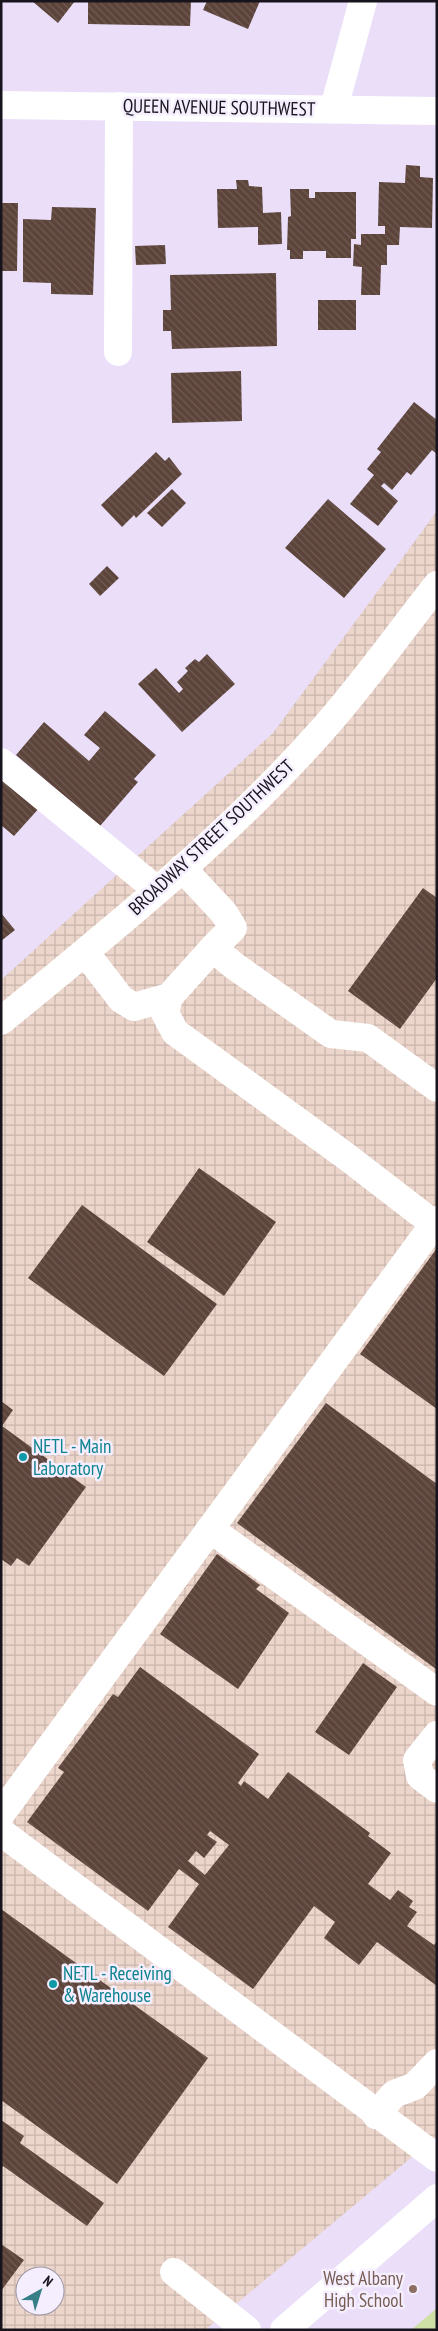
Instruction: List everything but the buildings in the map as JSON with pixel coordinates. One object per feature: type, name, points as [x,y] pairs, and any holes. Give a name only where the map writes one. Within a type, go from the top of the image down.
[{"type":"street","points":[[334,108],[363,1]]},
{"type":"street","name":"QUEEN AVENUE SOUTHWEST","points":[[1,105],[334,108],[437,111]]},
{"type":"street","points":[[118,352],[119,106]]},
{"type":"street","name":"BROADWAY STREET SOUTHWEST","points":[[1,1021],[157,890],[242,813],[324,728],[437,585]]},
{"type":"street","points":[[1,762],[157,890]]},
{"type":"street","points":[[1,1814],[436,1222],[175,1032],[165,1014],[169,997],[212,948],[233,928],[224,913],[182,868]]},
{"type":"street","points":[[212,948],[331,1034],[368,1038],[437,1088]]},
{"type":"street","points":[[85,952],[121,999],[134,1007],[169,997]]},
{"type":"street","points":[[210,1529],[437,1692]]},
{"type":"street","points":[[437,1734],[417,1760],[420,1776],[437,1789]]},
{"type":"street","points":[[1,1832],[376,2115],[437,2158]]},
{"type":"street","points":[[376,2115],[394,2094],[416,2086],[437,2063]]},
{"type":"street","points":[[284,2330],[437,2198]]},
{"type":"street","points":[[174,2272],[247,2330]]},
{"type":"shaded area","points":[[437,511],[437,2136],[205,2330],[1,2330],[1,980],[273,733]]},
{"type":"green space","points":[[437,2308],[437,2330],[411,2330]]},
{"type":"place","name":"NETL - Main Laboratory","points":[[23,1457]]},
{"type":"place","name":"NETL - Receiving & Warehouse","points":[[53,1984]]},
{"type":"place","name":"West Albany High School","points":[[413,2289]]}]
